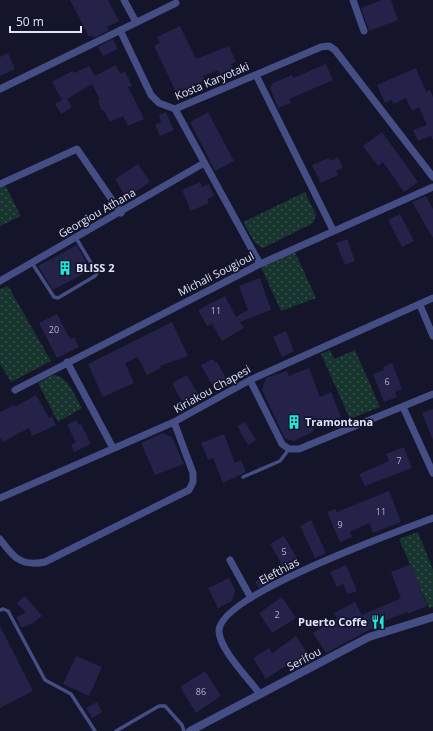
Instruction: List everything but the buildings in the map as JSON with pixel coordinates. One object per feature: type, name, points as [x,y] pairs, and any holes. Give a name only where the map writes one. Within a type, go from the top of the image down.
[{"type":"street","points":[[124,0],[136,22]]},
{"type":"street","points":[[354,0],[364,31]]},
{"type":"street","points":[[0,89],[176,2]]},
{"type":"street","name":"Kosta Karyotaki","points":[[120,30],[151,95],[159,104],[175,109],[321,47],[329,46],[335,50],[433,178]]},
{"type":"street","points":[[256,75],[333,230]]},
{"type":"street","points":[[175,109],[260,264]]},
{"type":"street","points":[[0,184],[77,149],[121,213]]},
{"type":"street","name":"Georgiou Athana","points":[[0,281],[121,213],[204,163]]},
{"type":"street","name":"Michali Sougioul","points":[[15,390],[260,264],[333,230],[433,187]]},
{"type":"street","name":"Kiriakou Chapesi","points":[[0,498],[174,422],[250,380],[433,298]]},
{"type":"street","points":[[420,304],[433,336]]},
{"type":"street","points":[[67,362],[113,448]]},
{"type":"street","points":[[250,380],[282,444],[289,449],[299,449],[433,394]]},
{"type":"street","points":[[403,407],[433,473]]},
{"type":"street","points":[[0,539],[12,555],[22,562],[33,565],[44,562],[189,490],[193,482],[193,473],[174,422]]},
{"type":"street","name":"Elefthias","points":[[260,694],[220,641],[219,629],[223,619],[251,598],[325,559],[433,518]]},
{"type":"street","points":[[230,560],[251,598]]},
{"type":"street","name":"Serifou","points":[[190,731],[369,637],[396,627],[433,617]]},
{"type":"lane","points":[[32,263],[50,292],[54,297],[58,298],[95,276],[96,273],[76,238]]},
{"type":"lane","points":[[242,477],[280,461],[289,449]]},
{"type":"lane","points":[[0,610],[3,609],[8,611],[45,680],[71,694],[95,731]]},
{"type":"lane","points":[[116,731],[159,706],[165,706],[182,725],[184,731]]},
{"type":"green space","points":[[4,183],[21,216],[0,226],[0,184]]},
{"type":"green space","points":[[305,192],[316,215],[313,223],[263,248],[255,243],[243,222]]},
{"type":"green space","points":[[295,252],[316,298],[281,311],[261,267]]},
{"type":"green space","points":[[8,286],[51,361],[11,382],[0,364],[0,289]]},
{"type":"green space","points":[[330,350],[334,359],[355,350],[380,407],[350,419],[321,354]]},
{"type":"green space","points":[[53,375],[63,378],[67,382],[82,408],[58,422],[38,383]]},
{"type":"green space","points":[[418,532],[433,570],[433,607],[429,608],[399,539]]},
{"type":"place","name":"BLISS 2","points":[[65,268]]},
{"type":"place","name":"Tramontana","points":[[294,422]]},
{"type":"place","name":"Puerto Coffe","points":[[378,622]]}]
